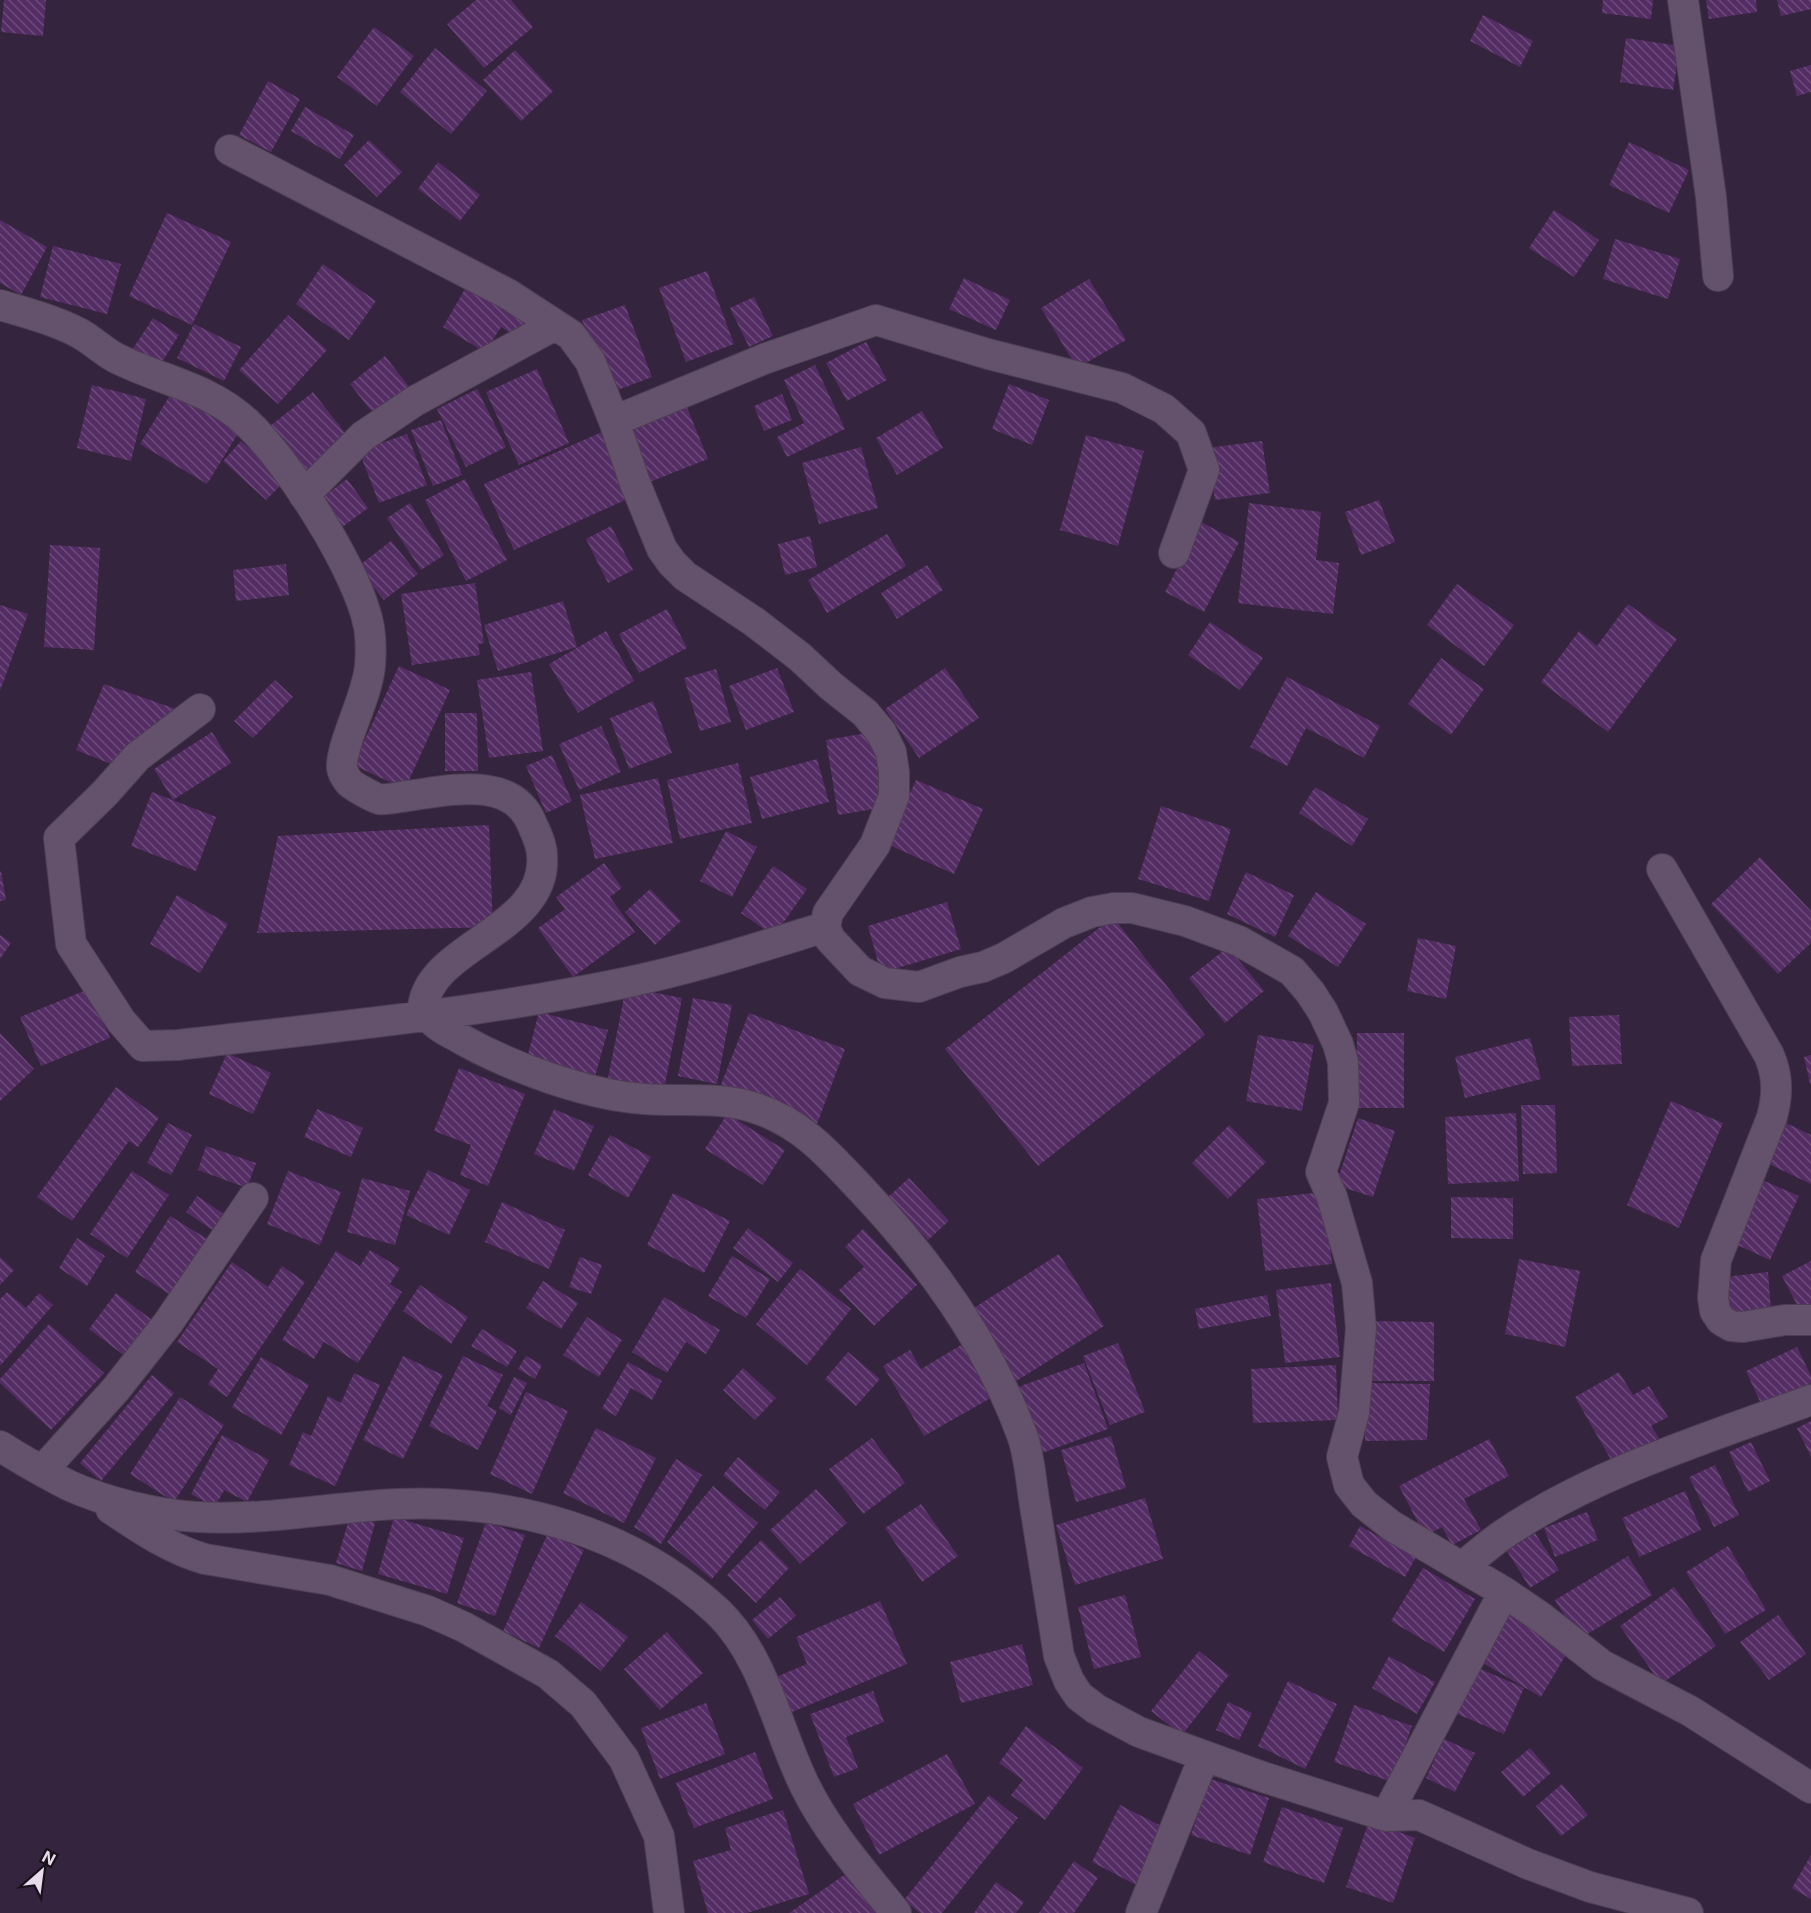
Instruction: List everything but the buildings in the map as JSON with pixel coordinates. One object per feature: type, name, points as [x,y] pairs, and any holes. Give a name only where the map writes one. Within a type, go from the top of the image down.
[{"type":"street","points":[[1683,0],[1711,197],[1718,276]]},
{"type":"street","points":[[230,150],[508,294],[571,335],[582,347],[590,361],[635,483],[662,549],[672,563],[685,576],[753,621],[800,657],[865,713],[880,732],[891,752],[894,796],[875,845],[828,913],[825,927],[830,939],[860,971],[885,983],[919,987],[960,972],[983,967],[1004,958],[1064,923],[1092,912],[1114,908],[1132,908],[1185,921],[1239,941],[1292,971],[1323,1012],[1338,1044],[1343,1062],[1344,1103],[1321,1172],[1332,1197],[1358,1283],[1361,1328],[1354,1413],[1342,1457],[1349,1485],[1364,1504],[1392,1526],[1504,1592],[1542,1618],[1602,1665],[1690,1712],[1811,1788]]},
{"type":"street","points":[[0,305],[68,327],[117,358],[200,391],[226,407],[246,421],[265,442],[304,495],[352,577],[369,627],[369,669],[344,750],[342,769],[350,784],[380,799],[466,789],[492,790],[516,801],[529,815],[543,856],[535,889],[524,904],[493,933],[465,952],[433,981],[424,998],[423,1007],[436,1025],[488,1054],[587,1089],[643,1100],[726,1102],[753,1107],[795,1126],[811,1137],[889,1218],[927,1266],[977,1338],[1023,1438],[1059,1656],[1079,1696],[1096,1709],[1139,1732],[1204,1757],[1386,1816],[1419,1815],[1528,1864],[1590,1887],[1688,1913]]},
{"type":"street","points":[[614,422],[764,360],[876,320],[988,354],[1122,388],[1164,409],[1191,433],[1204,470],[1174,554]]},
{"type":"street","points":[[304,495],[363,436],[415,401],[555,325]]},
{"type":"street","points":[[200,709],[137,757],[105,793],[59,838],[71,944],[121,1022],[143,1046],[178,1045],[428,1016],[620,984],[737,954],[825,927]]},
{"type":"street","points":[[1662,869],[1776,1070],[1776,1101],[1772,1117],[1716,1260],[1713,1298],[1715,1311],[1721,1320],[1731,1326],[1743,1327],[1785,1320],[1811,1320]]},
{"type":"street","points":[[42,1471],[116,1389],[168,1323],[253,1198]]},
{"type":"street","points":[[1462,1567],[1501,1536],[1556,1503],[1637,1465],[1811,1400]]},
{"type":"street","points":[[0,1446],[42,1471],[81,1489],[151,1511],[195,1517],[250,1518],[397,1504],[454,1503],[504,1510],[550,1520],[596,1534],[643,1559],[692,1590],[720,1614],[746,1648],[774,1706],[805,1787],[843,1846],[896,1913]]},
{"type":"street","points":[[81,1489],[155,1538],[187,1554],[330,1580],[428,1611],[474,1632],[548,1674],[583,1704],[624,1759],[659,1836],[669,1913]]},
{"type":"street","points":[[1386,1816],[1504,1592]]},
{"type":"street","points":[[1141,1913],[1204,1757]]}]
